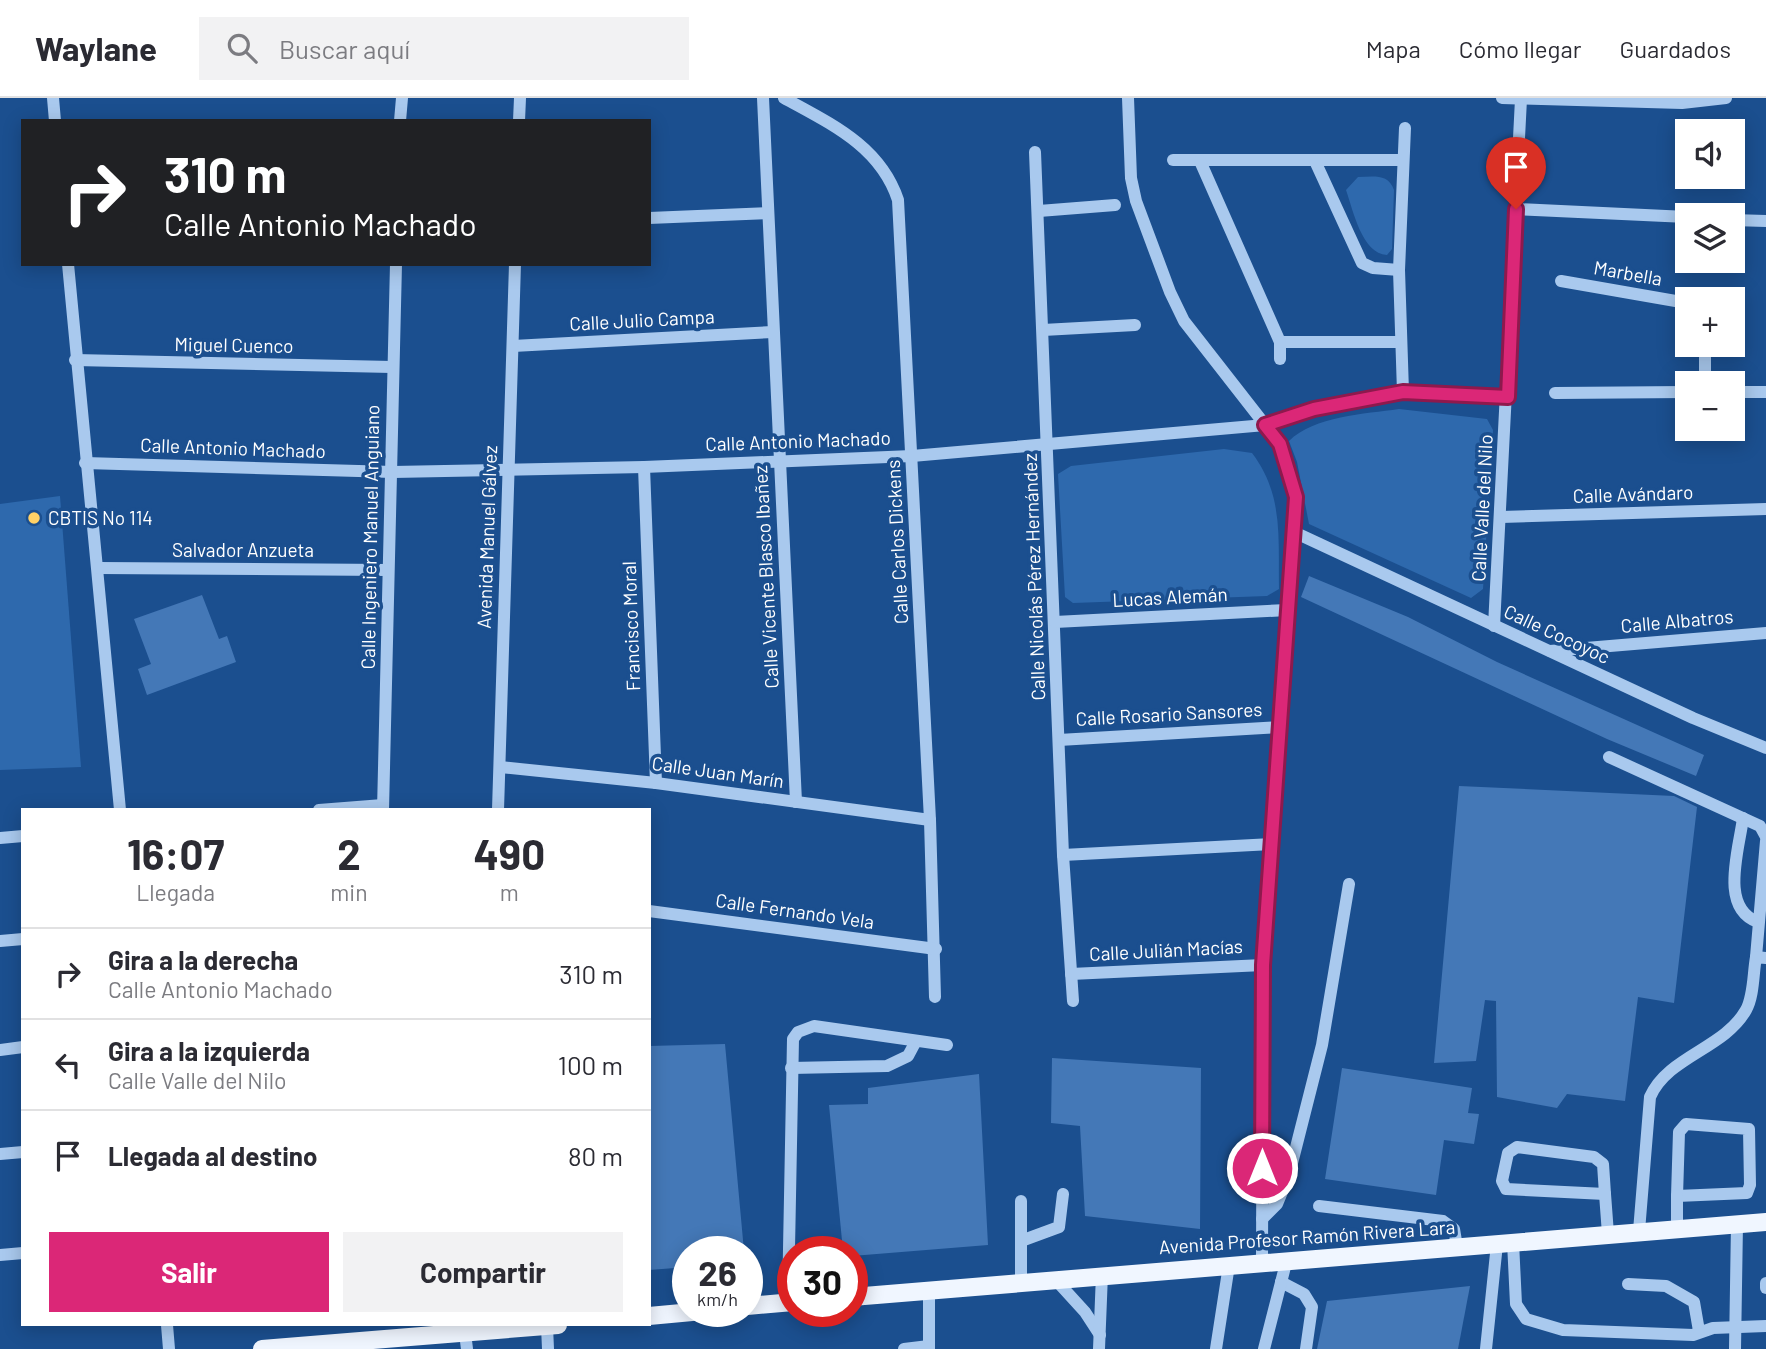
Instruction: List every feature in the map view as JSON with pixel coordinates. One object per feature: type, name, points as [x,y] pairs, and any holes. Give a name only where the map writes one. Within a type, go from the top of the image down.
[{"type":"main road","name":"Avenida Profesor Ramón Rivera Lara","points":[[868,1296],[1102,1274],[1766,1222]]},
{"type":"main road","points":[[651,1316],[672,1314]]},
{"type":"main road","points":[[262,1349],[416,1331],[466,1341],[528,1326]]},
{"type":"street","points":[[53,98],[55,119]]},
{"type":"street","points":[[400,119],[401,98]]},
{"type":"street","points":[[519,119],[520,98]]},
{"type":"street","name":"Calle Vicente Blasco Ibañez","points":[[763,98],[796,802]]},
{"type":"street","name":"Calle Carlos Dickens","points":[[784,98],[851,136],[870,153],[893,185],[898,200],[936,949],[935,997]]},
{"type":"street","points":[[1128,98],[1131,178],[1136,201],[1170,292],[1184,321],[1280,444],[1296,497],[1296,533],[1287,610],[1282,727],[1263,965],[1262,1261]]},
{"type":"street","points":[[1502,98],[1682,103],[1726,98]]},
{"type":"street","name":"Calle Valle del Nilo","points":[[1494,626],[1508,397],[1521,99]]},
{"type":"street","points":[[1403,392],[1399,342],[1399,270],[1405,128]]},
{"type":"street","name":"Calle Nicolás Pérez Hernández","points":[[1035,152],[1063,855],[1073,1001]]},
{"type":"street","points":[[1173,160],[1403,160]]},
{"type":"street","points":[[1200,161],[1280,342],[1280,359]]},
{"type":"street","points":[[1315,161],[1362,263],[1373,268],[1399,270]]},
{"type":"street","points":[[1039,211],[1115,205]]},
{"type":"street","points":[[1516,209],[1675,217]]},
{"type":"street","points":[[651,218],[768,213]]},
{"type":"street","points":[[1745,220],[1766,221]]},
{"type":"street","points":[[68,266],[120,808]]},
{"type":"street","name":"Calle Ingeniero Manuel Anguiano","points":[[383,808],[396,266]]},
{"type":"street","name":"Avenida Manuel Gálvez","points":[[498,808],[515,266]]},
{"type":"street","name":"Marbella","points":[[1562,281],[1675,301]]},
{"type":"street","points":[[1042,330],[1135,325]]},
{"type":"street","name":"Calle Julio Campa","points":[[513,346],[773,332]]},
{"type":"street","points":[[1280,342],[1399,342]]},
{"type":"street","name":"Miguel Cuenco","points":[[75,360],[392,367]]},
{"type":"street","name":"Calle Antonio Machado","points":[[85,463],[393,472],[644,467],[912,456],[1265,425],[1314,409],[1403,392],[1508,397]]},
{"type":"street","points":[[1555,393],[1675,392]]},
{"type":"street","points":[[1745,392],[1766,392]]},
{"type":"street","name":"Francisco Moral","points":[[644,467],[656,783]]},
{"type":"street","name":"Calle Avándaro","points":[[1501,517],[1766,509]]},
{"type":"street","name":"Calle Cocoyoc","points":[[1296,533],[1693,719],[1766,748]]},
{"type":"street","name":"Salvador Anzueta","points":[[98,568],[388,570]]},
{"type":"street","name":"Lucas Alemán","points":[[1055,622],[1287,610]]},
{"type":"street","name":"Calle Albatros","points":[[1549,651],[1766,633]]},
{"type":"street","name":"Calle Rosario Sansores","points":[[1059,740],[1282,727]]},
{"type":"street","points":[[1609,757],[1760,826],[1766,839],[1758,922],[1761,957],[1747,1009],[1735,1025],[1668,1072],[1655,1085],[1650,1097],[1639,1231]]},
{"type":"street","name":"Calle Juan Marín","points":[[500,767],[656,783],[930,820]]},
{"type":"street","points":[[1743,818],[1735,900],[1745,918],[1758,922]]},
{"type":"street","points":[[0,838],[21,836]]},
{"type":"street","points":[[1063,855],[1274,844]]},
{"type":"street","points":[[1262,1219],[1277,1204],[1289,1175],[1322,1045],[1349,884]]},
{"type":"street","name":"Calle Fernando Vela","points":[[651,911],[936,949]]},
{"type":"street","points":[[0,941],[21,939]]},
{"type":"street","name":"Calle Julián Macías","points":[[1071,974],[1263,965]]},
{"type":"street","points":[[791,1236],[793,1039],[804,1028],[814,1026],[947,1045]]},
{"type":"street","points":[[791,1068],[887,1066],[908,1056],[916,1041]]},
{"type":"street","points":[[0,1049],[21,1047]]},
{"type":"street","points":[[1677,1196],[1747,1193],[1750,1185],[1749,1129],[1718,1124],[1686,1124],[1681,1127],[1677,1196],[1677,1228]]},
{"type":"street","points":[[1605,1194],[1506,1189],[1502,1181],[1508,1153],[1517,1147],[1594,1157],[1604,1164],[1608,1234]]},
{"type":"street","points":[[0,1154],[21,1152]]},
{"type":"street","points":[[1021,1241],[1059,1227],[1063,1194]]},
{"type":"street","points":[[1021,1201],[1021,1282]]},
{"type":"street","points":[[1319,1206],[1443,1221],[1454,1228],[1457,1247]]},
{"type":"street","points":[[1735,1349],[1737,1224]]},
{"type":"street","points":[[1505,1243],[1516,1304],[1526,1319],[1563,1330],[1693,1335],[1699,1331],[1766,1326]]},
{"type":"street","points":[[1486,1349],[1505,1243]]},
{"type":"street","points":[[0,1255],[21,1253]]},
{"type":"street","points":[[1264,1349],[1287,1259]]},
{"type":"street","points":[[1216,1349],[1229,1265]]},
{"type":"street","points":[[1099,1349],[1102,1274]]},
{"type":"street","points":[[1054,1279],[1085,1311],[1100,1335]]},
{"type":"street","points":[[1281,1282],[1304,1294],[1312,1307],[1306,1349]]},
{"type":"street","points":[[1628,1284],[1667,1286],[1694,1302],[1699,1331]]},
{"type":"street","points":[[904,1349],[929,1348],[929,1290]]},
{"type":"street","points":[[167,1326],[169,1349]]},
{"type":"street","points":[[548,1349],[552,1326]]},
{"type":"shaded area","points":[[1358,177],[1384,178],[1394,190],[1392,249],[1387,255],[1378,253],[1371,247],[1355,219],[1346,190]]},
{"type":"shaded area","points":[[1399,409],[1487,419],[1493,430],[1483,589],[1471,598],[1309,524],[1297,462],[1289,441],[1312,426],[1326,421]]},
{"type":"shaded area","points":[[1224,449],[1252,453],[1270,485],[1277,518],[1279,589],[1267,596],[1073,603],[1065,597],[1058,474],[1071,466]]},
{"type":"shaded area","points":[[60,496],[81,767],[0,770],[0,504]]},
{"type":"building","points":[[1309,576],[1408,617],[1497,662],[1704,755],[1696,776],[1607,739],[1301,597]]},
{"type":"building","points":[[202,595],[219,639],[227,636],[236,662],[147,695],[138,669],[151,664],[134,619]]},
{"type":"building","points":[[1459,786],[1674,796],[1697,807],[1674,1003],[1638,997],[1625,1101],[1567,1094],[1557,1108],[1497,1097],[1496,1001],[1485,1000],[1476,1061],[1434,1063]]},
{"type":"building","points":[[725,1044],[743,1236],[672,1236],[672,1268],[651,1270],[651,1046]]},
{"type":"building","points":[[1052,1058],[1201,1068],[1200,1229],[1085,1216],[1080,1126],[1051,1123]]},
{"type":"building","points":[[1342,1068],[1472,1088],[1468,1113],[1479,1114],[1474,1144],[1444,1140],[1436,1195],[1325,1179]]},
{"type":"building","points":[[979,1074],[988,1245],[868,1255],[868,1236],[842,1236],[829,1105],[868,1104],[868,1088]]},
{"type":"building","points":[[1470,1286],[1458,1349],[1317,1349],[1327,1301]]},
{"type":"place","name":"CBTIS No 114","points":[[34,518]]},
{"type":"route","points":[[1262,1168],[1263,965],[1282,727],[1287,610],[1296,533],[1296,497],[1290,472],[1280,444],[1265,425],[1314,409],[1403,392],[1508,397],[1516,209]]}]
